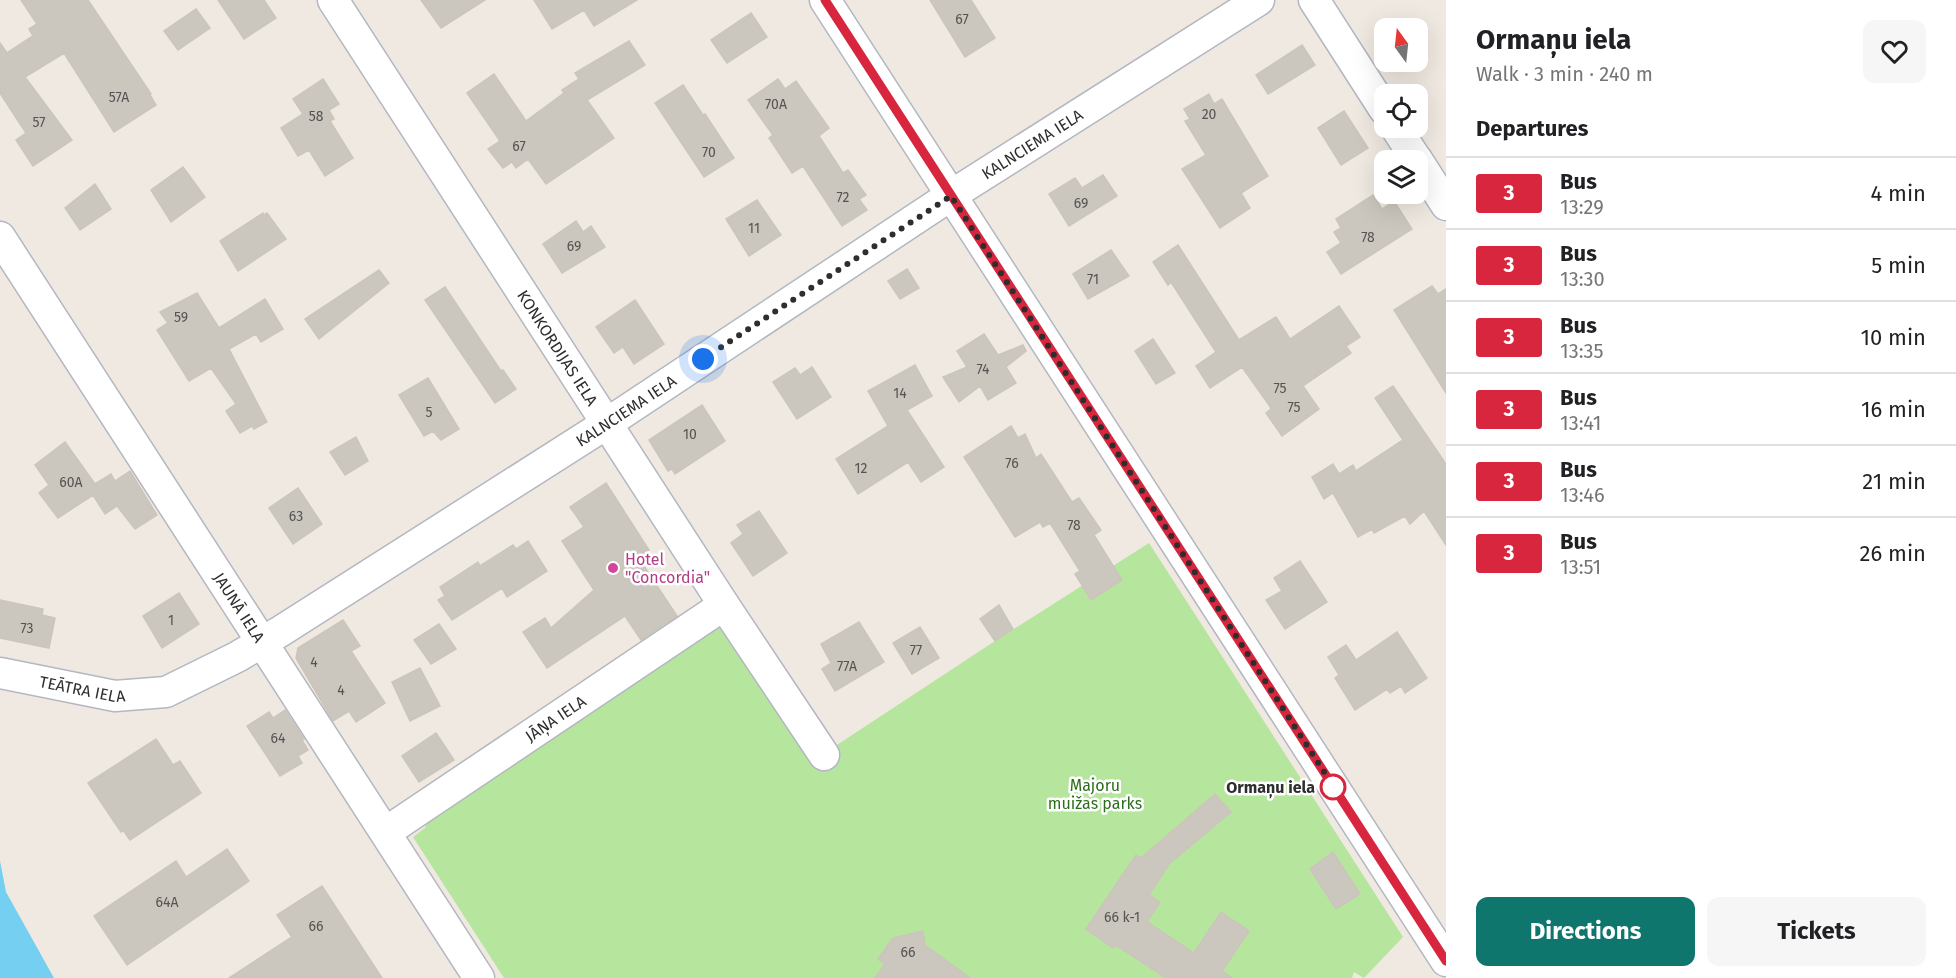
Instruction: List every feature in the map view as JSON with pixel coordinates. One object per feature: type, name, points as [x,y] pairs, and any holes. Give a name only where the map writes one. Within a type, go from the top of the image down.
[{"type":"street","name":"KONKORDIJAS IELA","points":[[333,0],[606,424],[824,755]]},
{"type":"street","points":[[825,0],[1446,961]]},
{"type":"street","name":"KALNCIEMA IELA","points":[[166,692],[263,642],[606,424],[951,196],[1259,0]]},
{"type":"street","points":[[1314,0],[1374,93]]},
{"type":"street","points":[[1428,178],[1446,205]]},
{"type":"street","name":"JAUNĀ IELA","points":[[0,237],[479,978]]},
{"type":"street","name":"JĀŅA IELA","points":[[386,831],[724,605]]},
{"type":"street","name":"TEĀTRA IELA","points":[[0,673],[116,696],[166,692]]},
{"type":"green space","name":"Majoru muižas parks","points":[[1149,543],[1403,937],[1364,978],[1354,972],[1352,978],[504,978],[413,837],[425,828],[429,815],[719,626],[811,762]]},
{"type":"water","points":[[0,861],[6,892],[54,978],[0,978]]},
{"type":"building","points":[[21,0],[88,0],[156,105],[114,132],[64,53],[25,77],[72,140],[33,166],[16,140],[26,133],[0,93],[0,43],[7,53],[33,36],[29,29],[37,24]]},
{"type":"building","points":[[218,0],[264,0],[276,18],[244,39]]},
{"type":"building","points":[[421,0],[485,0],[441,28]]},
{"type":"building","points":[[534,0],[637,0],[594,26],[584,10],[552,29]]},
{"type":"building","points":[[930,0],[971,0],[995,38],[965,57]]},
{"type":"building","points":[[196,9],[210,28],[178,50],[164,31]]},
{"type":"building","points":[[751,13],[767,37],[727,63],[711,40]]},
{"type":"building","points":[[629,41],[645,65],[587,100],[614,138],[546,184],[528,159],[516,168],[512,162],[503,168],[488,149],[500,141],[467,93],[494,74],[526,121],[564,93],[562,90],[579,79],[575,73]]},
{"type":"building","points":[[1302,45],[1315,65],[1268,94],[1256,75]]},
{"type":"building","points":[[323,79],[339,104],[329,110],[334,119],[330,121],[353,158],[325,176],[309,150],[298,156],[281,128],[303,114],[293,99]]},
{"type":"building","points":[[778,79],[785,89],[796,81],[829,128],[819,136],[843,173],[848,170],[866,195],[859,199],[867,210],[842,226],[803,166],[792,173],[769,138],[773,135],[748,100]]},
{"type":"building","points":[[683,85],[734,158],[704,177],[655,103]]},
{"type":"building","points":[[1209,94],[1214,104],[1222,99],[1268,176],[1241,193],[1250,208],[1220,228],[1182,169],[1206,155],[1185,121],[1190,119],[1184,109]]},
{"type":"building","points":[[1344,111],[1368,148],[1341,165],[1318,128]]},
{"type":"building","points":[[183,167],[205,197],[171,222],[151,190]]},
{"type":"building","points":[[1103,175],[1117,196],[1069,226],[1049,194],[1075,178],[1082,188]]},
{"type":"building","points":[[95,184],[111,209],[80,230],[65,208]]},
{"type":"building","points":[[1373,195],[1374,204],[1379,204],[1382,209],[1390,204],[1396,204],[1412,229],[1341,274],[1327,252],[1341,243],[1334,232],[1341,228],[1336,219]]},
{"type":"building","points":[[757,200],[781,235],[749,256],[726,219]]},
{"type":"building","points":[[263,213],[264,215],[267,213],[286,239],[238,271],[220,241]]},
{"type":"building","points":[[576,221],[583,232],[591,226],[605,247],[562,273],[543,244]]},
{"type":"building","points":[[1178,245],[1239,340],[1276,317],[1290,339],[1339,306],[1360,337],[1346,346],[1351,353],[1303,386],[1319,409],[1282,436],[1266,413],[1271,409],[1269,405],[1242,367],[1210,388],[1196,366],[1216,352],[1171,282],[1168,285],[1153,262]]},
{"type":"building","points":[[1111,250],[1129,276],[1088,299],[1073,274]]},
{"type":"building","points":[[907,269],[919,288],[900,299],[888,281]]},
{"type":"building","points":[[379,270],[389,283],[319,339],[305,319]]},
{"type":"building","points":[[1432,286],[1438,294],[1446,289],[1446,393],[1394,310]]},
{"type":"building","points":[[445,287],[501,371],[503,370],[516,389],[495,403],[425,300]]},
{"type":"building","points":[[197,293],[219,328],[265,299],[283,329],[261,342],[256,334],[229,349],[267,422],[254,429],[252,426],[240,433],[226,411],[236,404],[211,368],[189,381],[157,330],[168,323],[160,312]]},
{"type":"building","points":[[635,300],[664,344],[634,364],[623,347],[614,353],[596,327]]},
{"type":"building","points":[[984,334],[998,355],[1023,345],[1026,351],[1006,367],[1016,383],[988,400],[980,386],[959,402],[943,377],[967,367],[957,351]]},
{"type":"building","points":[[1153,339],[1175,373],[1156,384],[1135,351]]},
{"type":"building","points":[[915,365],[932,396],[907,410],[944,467],[921,482],[908,462],[858,494],[836,459],[888,426],[868,391]]},
{"type":"building","points":[[812,367],[831,397],[797,419],[773,382],[795,368],[800,375]]},
{"type":"building","points":[[428,378],[459,429],[441,440],[433,431],[424,436],[399,395]]},
{"type":"building","points":[[1393,386],[1446,464],[1446,545],[1424,511],[1410,524],[1405,516],[1374,533],[1372,529],[1358,537],[1333,493],[1324,499],[1312,477],[1333,464],[1339,474],[1353,465],[1356,471],[1403,440],[1375,398]]},
{"type":"building","points":[[702,405],[725,441],[675,474],[672,469],[668,471],[649,440]]},
{"type":"building","points":[[1011,426],[1018,438],[1025,434],[1036,458],[1041,454],[1072,502],[1079,498],[1101,530],[1094,535],[1122,580],[1091,600],[1075,574],[1080,571],[1050,523],[1043,527],[1040,522],[1015,537],[964,457]]},
{"type":"building","points":[[356,437],[368,461],[345,475],[330,452]]},
{"type":"building","points":[[65,442],[95,484],[111,474],[115,481],[130,471],[157,515],[135,529],[117,506],[105,514],[93,495],[58,518],[39,493],[49,485],[35,465]]},
{"type":"building","name":"Hotel \"Concordia\"","points":[[606,483],[649,550],[638,557],[677,616],[641,640],[625,616],[547,668],[523,632],[545,618],[551,628],[594,590],[562,541],[584,527],[570,507]]},
{"type":"building","points":[[298,488],[322,524],[293,544],[269,508]]},
{"type":"building","points":[[759,511],[787,553],[753,576],[731,543],[743,534],[737,525]]},
{"type":"building","points":[[528,541],[547,571],[507,597],[502,588],[452,620],[438,600],[445,596],[440,587],[478,562],[480,566],[513,545],[516,549]]},
{"type":"building","points":[[1300,561],[1327,602],[1285,629],[1266,600],[1282,591],[1274,578]]},
{"type":"building","points":[[179,593],[199,624],[162,648],[143,616]]},
{"type":"building","points":[[0,600],[43,609],[42,615],[55,618],[49,648],[0,638]]},
{"type":"building","points":[[999,605],[1013,629],[995,641],[980,619]]},
{"type":"building","points":[[343,620],[360,646],[351,651],[385,703],[356,722],[349,711],[333,721],[296,658],[298,648]]},
{"type":"building","points":[[859,622],[884,662],[835,691],[822,669],[831,663],[821,644]]},
{"type":"building","points":[[439,624],[456,649],[431,664],[414,640]]},
{"type":"building","points":[[920,627],[939,658],[912,674],[893,643]]},
{"type":"building","points":[[1397,632],[1427,678],[1405,693],[1401,686],[1390,693],[1387,689],[1355,710],[1335,678],[1339,675],[1328,657],[1346,645],[1356,660]]},
{"type":"building","points":[[420,668],[440,706],[410,721],[392,682]]},
{"type":"building","points":[[285,710],[304,739],[302,740],[308,750],[298,756],[302,763],[280,776],[247,726],[269,712],[273,718]]},
{"type":"building","points":[[436,733],[454,760],[419,782],[402,756]]},
{"type":"building","points":[[156,739],[173,765],[180,761],[201,793],[130,840],[123,830],[121,832],[88,783]]},
{"type":"building","points":[[1215,794],[1231,812],[1169,864],[1149,895],[1160,902],[1147,922],[1194,953],[1221,912],[1249,931],[1222,971],[1232,978],[1166,978],[1116,945],[1113,948],[1086,929],[1136,855],[1141,858]]},
{"type":"building","points":[[227,849],[249,881],[127,965],[94,916],[176,861],[186,877]]},
{"type":"building","points":[[1333,852],[1360,894],[1336,909],[1310,869]]},
{"type":"building","points":[[322,886],[382,978],[229,978],[292,937],[277,915]]},
{"type":"building","points":[[923,931],[925,945],[970,978],[875,978],[885,964],[878,959],[893,938]]},
{"type":"bus line","name":"3","points":[[825,0],[1446,961]]},
{"type":"place","name":"Hotel \"Concordia\"","points":[[613,568]]},
{"type":"place","name":"Ormaņu iela","points":[[1333,787]]},
{"type":"route","points":[[703,359],[951,196],[1339,795],[1333,787]]}]
